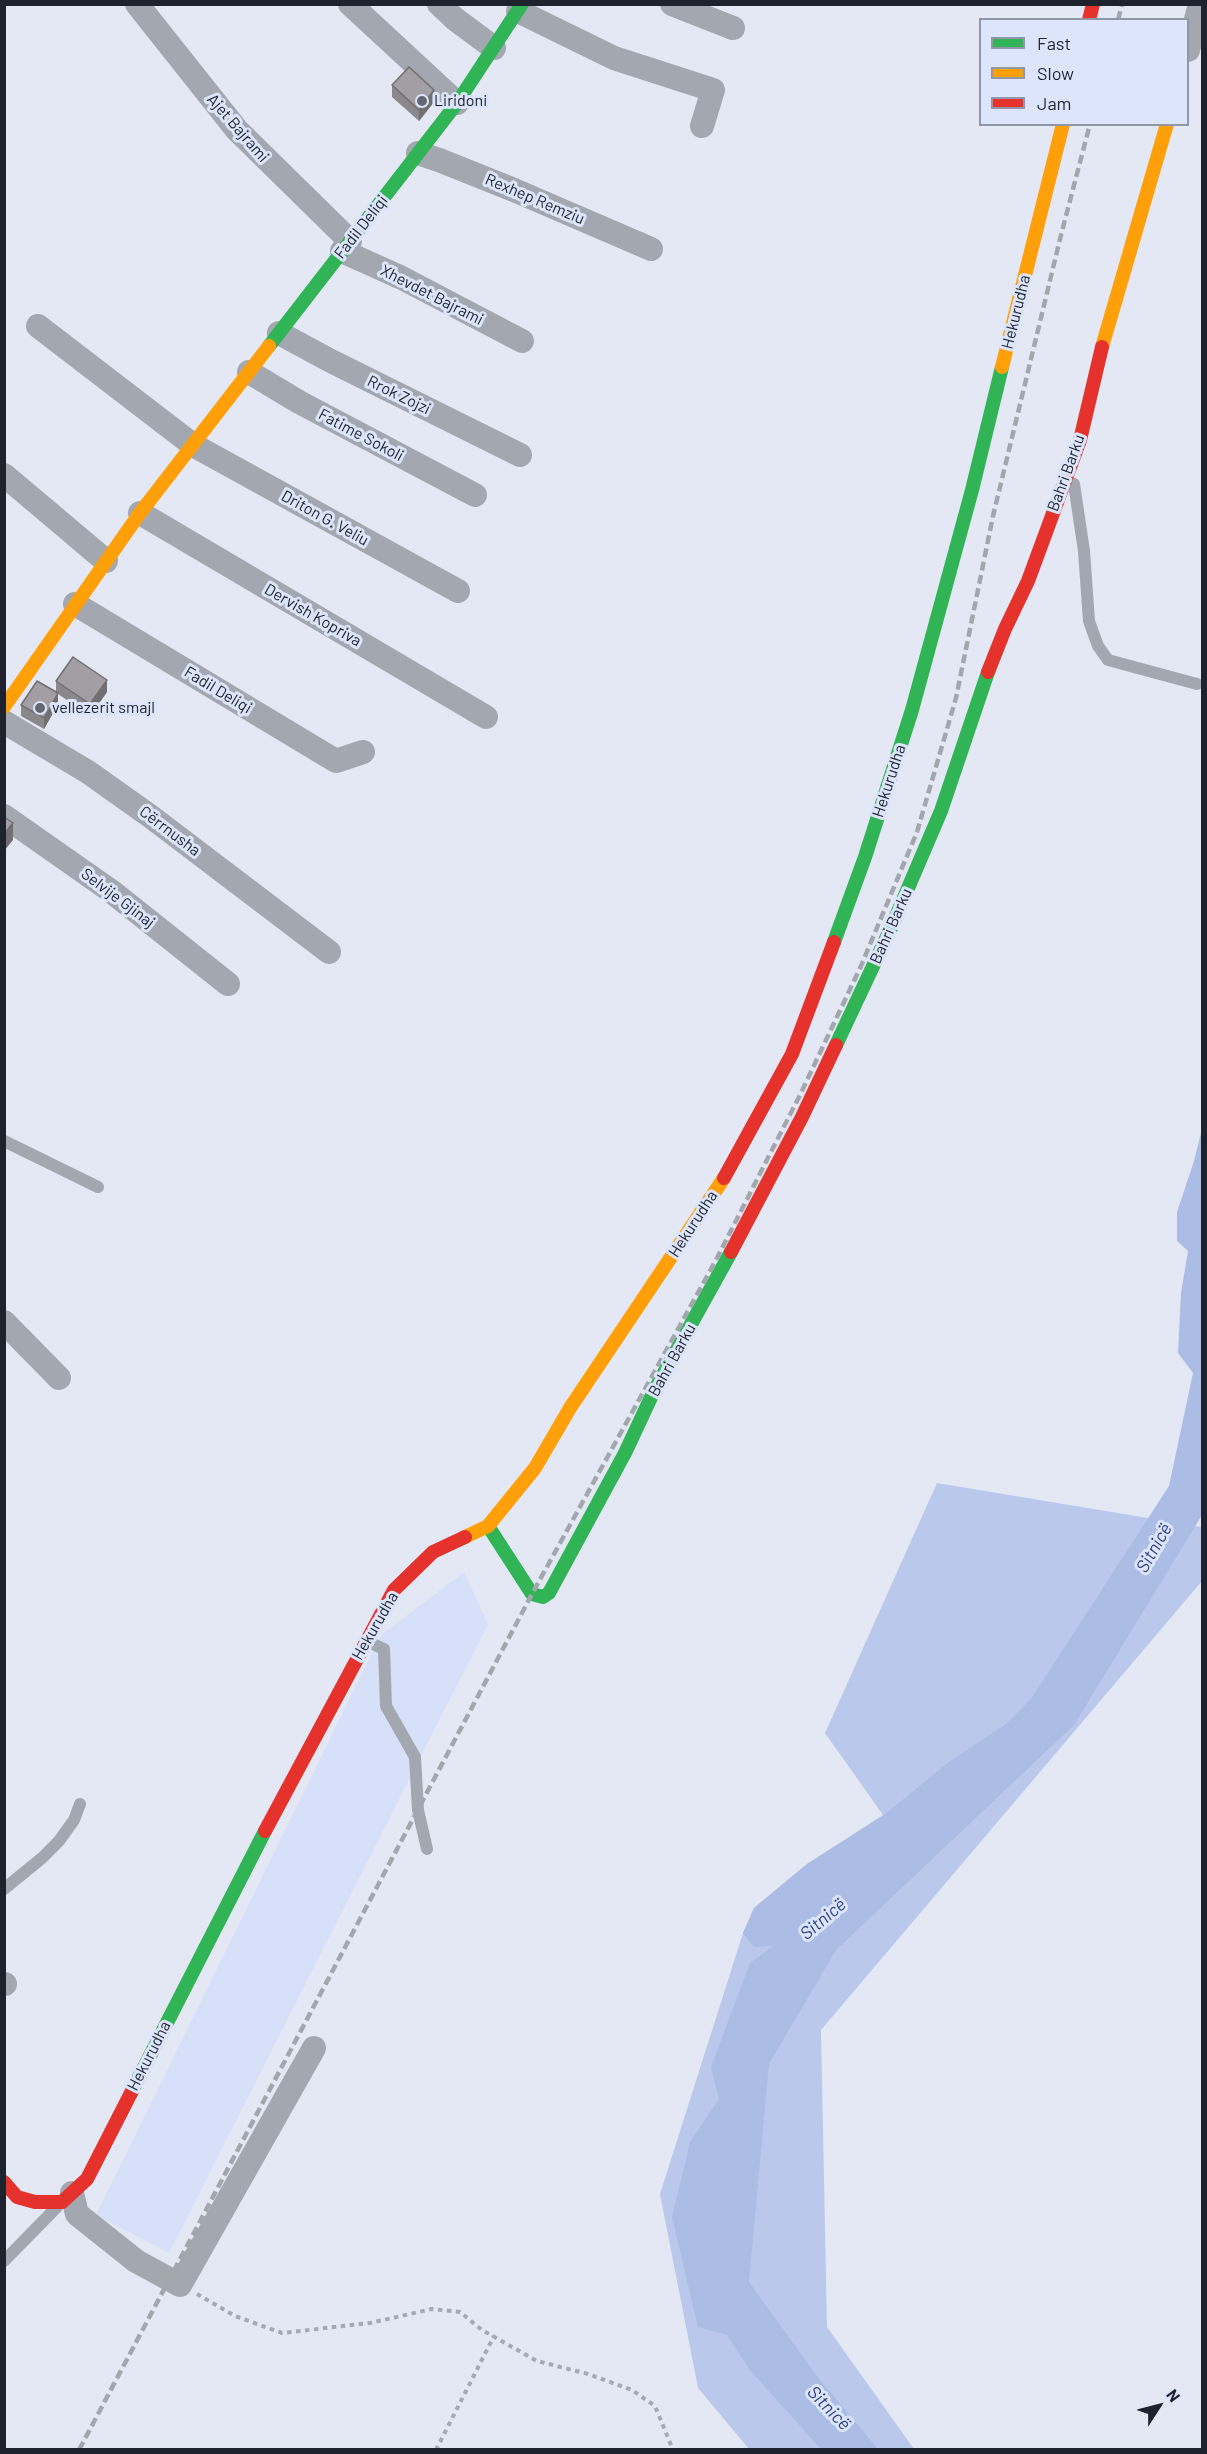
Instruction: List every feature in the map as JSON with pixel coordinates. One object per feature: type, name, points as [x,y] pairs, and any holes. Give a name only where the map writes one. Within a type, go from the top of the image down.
[{"type":"street","name":"Ajet Bajrami","points":[[137,4],[237,130],[346,246]]},
{"type":"street","points":[[350,4],[457,103]]},
{"type":"street","points":[[439,4],[494,48]]},
{"type":"street","points":[[672,4],[733,28]]},
{"type":"street","points":[[1189,46],[1200,4]]},
{"type":"street","name":"Fadil Deliqi","points":[[4,707],[140,513],[457,103],[520,8]]},
{"type":"street","points":[[520,8],[614,58],[713,90],[702,126]]},
{"type":"street","name":"Hekurudha","points":[[67,2197],[87,2179],[365,1640],[394,1590],[433,1552],[488,1526],[535,1468],[570,1408],[725,1176],[792,1054],[865,857],[912,710],[972,490],[1063,126]]},
{"type":"street","name":"Bahri Barku","points":[[488,1526],[532,1594],[543,1597],[549,1593],[625,1453],[654,1391],[797,1127],[891,928],[940,811],[981,690],[1005,629],[1028,581],[1080,440],[1106,328],[1166,126]]},
{"type":"street","name":"Rexhep Remziu","points":[[418,153],[504,186],[651,249]]},
{"type":"street","name":"Xhevdet Bajrami","points":[[346,246],[522,341]]},
{"type":"street","points":[[38,326],[193,445]]},
{"type":"street","name":"Rrok Zojzi","points":[[279,333],[520,455]]},
{"type":"street","name":"Fatime Sokoli","points":[[249,372],[299,402],[475,495]]},
{"type":"street","name":"Driton G. Veliu","points":[[193,445],[458,591]]},
{"type":"street","points":[[4,475],[106,561]]},
{"type":"street","name":"Dervish Kopriva","points":[[140,513],[486,717]]},
{"type":"street","name":"Fadil Deliqi","points":[[75,603],[336,761],[363,752]]},
{"type":"street","name":"Cërrnusha","points":[[4,722],[115,790],[329,952]]},
{"type":"street","name":"Selvije Gjinaj","points":[[4,816],[111,891],[228,984]]},
{"type":"street","points":[[4,1322],[59,1378]]},
{"type":"street","points":[[4,2182],[17,2197],[35,2202],[67,2197],[77,2214],[136,2261],[180,2285],[314,2048]]},
{"type":"lane","points":[[1071,462],[1084,551],[1089,621],[1098,646],[1108,660],[1197,684]]},
{"type":"lane","points":[[4,1141],[98,1187]]},
{"type":"lane","points":[[365,1640],[384,1649],[386,1706],[415,1757],[418,1810],[427,1849]]},
{"type":"lane","points":[[4,1889],[42,1858],[59,1840],[74,1820],[80,1804]]},
{"type":"lane","points":[[4,2261],[67,2197]]},
{"type":"path","points":[[180,2285],[235,2316],[282,2333],[370,2323],[432,2309],[459,2312],[537,2361],[588,2373],[632,2390],[655,2406],[673,2450]]},
{"type":"path","points":[[436,2450],[494,2336]]},
{"type":"shaded area","points":[[937,1483],[1202,1527],[1202,1581],[821,2030],[827,2327],[914,2449],[749,2449],[698,2388],[660,2194],[743,1933],[754,1908],[807,1864],[883,1815],[825,1733]]},
{"type":"shaded area","points":[[464,1572],[488,1624],[169,2253],[96,2215],[381,1635]]},
{"type":"water","name":"Sitnicë","points":[[1202,1129],[1202,1515],[1074,1725],[836,1950],[769,2064],[749,2282],[816,2375],[878,2449],[821,2449],[749,2369],[727,2335],[698,2327],[672,2217],[690,2142],[719,2099],[711,2067],[750,1963],[773,1946],[754,1947],[743,1933],[754,1908],[807,1864],[884,1815],[949,1762],[1006,1724],[1031,1699],[1169,1486],[1193,1373],[1178,1353],[1181,1293],[1188,1251],[1177,1241],[1177,1212]]},
{"type":"building","points":[[409,67],[434,90],[419,110],[392,85]]},
{"type":"building","points":[[73,657],[107,680],[90,704],[56,681]]},
{"type":"building","points":[[37,681],[58,693],[44,718],[21,705]]},
{"type":"building","points":[[4,817],[13,823],[4,834]]},
{"type":"railway","points":[[1118,18],[1122,4]]},
{"type":"railway","points":[[79,2450],[532,1594],[716,1260],[800,1095],[861,966],[917,832],[956,698],[993,516],[1089,126]]},
{"type":"traffic: fast","points":[[269,346],[457,103],[522,4]]},
{"type":"traffic: fast","points":[[834,942],[865,857],[912,710],[972,490],[1002,367]]},
{"type":"traffic: fast","points":[[836,1045],[891,928],[941,811],[988,672]]},
{"type":"traffic: fast","points":[[488,1526],[532,1594],[543,1597],[549,1593],[625,1453],[654,1391],[731,1252]]},
{"type":"traffic: fast","points":[[132,2091],[265,1831]]},
{"type":"traffic: slow","points":[[1002,367],[1062,126]]},
{"type":"traffic: slow","points":[[1102,347],[1166,126]]},
{"type":"traffic: slow","points":[[4,707],[140,513],[269,346]]},
{"type":"traffic: slow","points":[[465,1537],[488,1526],[535,1468],[570,1408],[724,1178]]},
{"type":"traffic: jam","points":[[1090,18],[1093,4]]},
{"type":"traffic: jam","points":[[988,672],[1028,581],[1080,440],[1102,347]]},
{"type":"traffic: jam","points":[[724,1178],[792,1054],[834,942]]},
{"type":"traffic: jam","points":[[731,1252],[802,1117],[836,1045]]},
{"type":"traffic: jam","points":[[265,1831],[394,1590],[433,1552],[465,1537]]},
{"type":"traffic: jam","points":[[4,2182],[17,2197],[35,2202],[62,2202],[87,2179],[132,2091]]},
{"type":"place","name":"Liridoni","points":[[422,101]]},
{"type":"place","name":"vellezerit smajl","points":[[40,708]]}]
